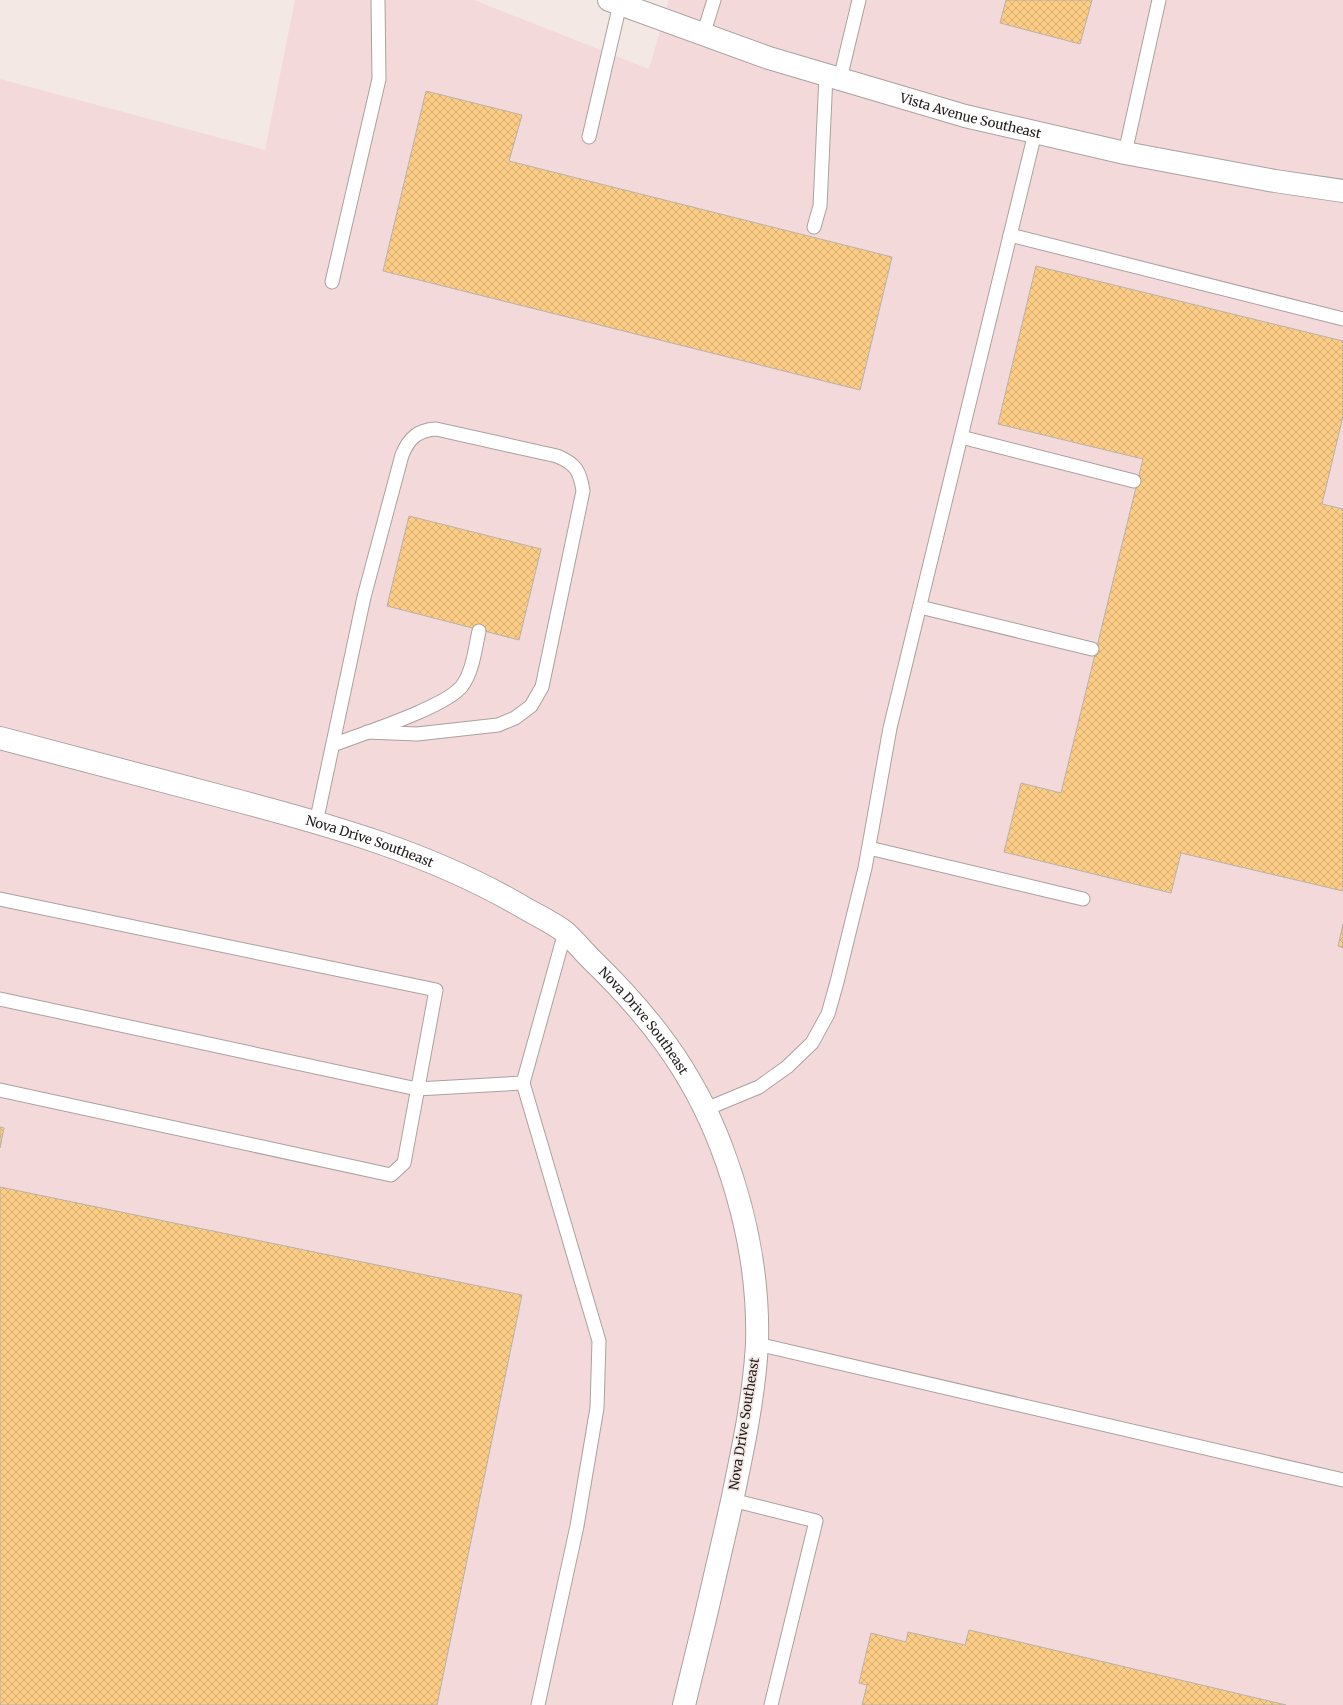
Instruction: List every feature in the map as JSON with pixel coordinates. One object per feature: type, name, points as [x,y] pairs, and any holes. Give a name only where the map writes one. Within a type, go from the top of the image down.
[{"type":"street","name":"Vista Avenue Southeast","points":[[615,2],[703,35],[833,77],[965,116],[1125,154],[1275,181],[1343,191]]},
{"type":"street","name":"Nova Drive Southeast","points":[[0,738],[316,822],[378,842],[447,868],[480,883],[565,932],[620,986],[649,1019],[674,1054],[706,1109],[731,1172],[743,1214],[752,1257],[756,1300],[757,1344],[753,1387],[743,1452],[715,1582],[684,1705]]},
{"type":"lane","points":[[332,282],[379,79],[378,0]]},
{"type":"lane","points":[[703,35],[714,0]]},
{"type":"lane","points":[[814,227],[820,206],[833,77],[859,0]]},
{"type":"lane","points":[[1125,154],[1159,0]]},
{"type":"lane","points":[[589,138],[615,2]]},
{"type":"lane","points":[[706,1109],[759,1087],[773,1078],[799,1057],[812,1043],[828,1014],[869,848],[890,728],[1035,133]]},
{"type":"lane","points":[[1010,235],[1343,319]]},
{"type":"lane","points":[[316,822],[364,597],[406,445],[414,436],[424,430],[436,429],[557,456],[569,461],[578,469],[583,491],[542,687],[531,706],[515,718],[498,725],[417,734],[367,732]]},
{"type":"lane","points":[[961,437],[1134,481]]},
{"type":"lane","points":[[920,606],[1092,649]]},
{"type":"lane","points":[[333,745],[433,705],[455,694],[464,683],[470,671],[479,631]]},
{"type":"lane","points":[[869,848],[1083,899]]},
{"type":"lane","points":[[0,899],[436,990],[404,1163],[391,1175],[0,1090]]},
{"type":"lane","points":[[538,1705],[577,1526],[596,1416],[599,1341],[523,1083],[565,932]]},
{"type":"lane","points":[[0,999],[417,1089],[523,1083]]},
{"type":"lane","points":[[757,1344],[1343,1480]]},
{"type":"lane","points":[[732,1500],[816,1521],[772,1705]]},
{"type":"shaded area","points":[[295,0],[474,0],[649,69],[669,0],[1343,0],[1343,1705],[0,1705],[0,79],[265,150]]},
{"type":"building","points":[[1006,0],[1092,0],[1080,44],[1000,23]]},
{"type":"building","points":[[426,91],[522,115],[509,161],[892,257],[860,390],[383,271]]},
{"type":"building","points":[[1036,266],[1343,341],[1343,416],[1322,504],[1343,509],[1343,891],[1181,853],[1171,893],[1004,852],[1021,783],[1061,793],[1143,459],[998,424]]},
{"type":"building","points":[[409,516],[541,549],[519,640],[387,606]]},
{"type":"building","points":[[1343,924],[1343,948],[1338,946]]},
{"type":"building","points":[[0,1127],[4,1128],[0,1148]]},
{"type":"building","points":[[0,1187],[522,1295],[437,1705],[0,1705]]},
{"type":"building","points":[[969,1630],[1286,1705],[862,1705],[867,1685],[859,1683],[871,1633],[906,1642],[908,1632],[965,1645]]}]
